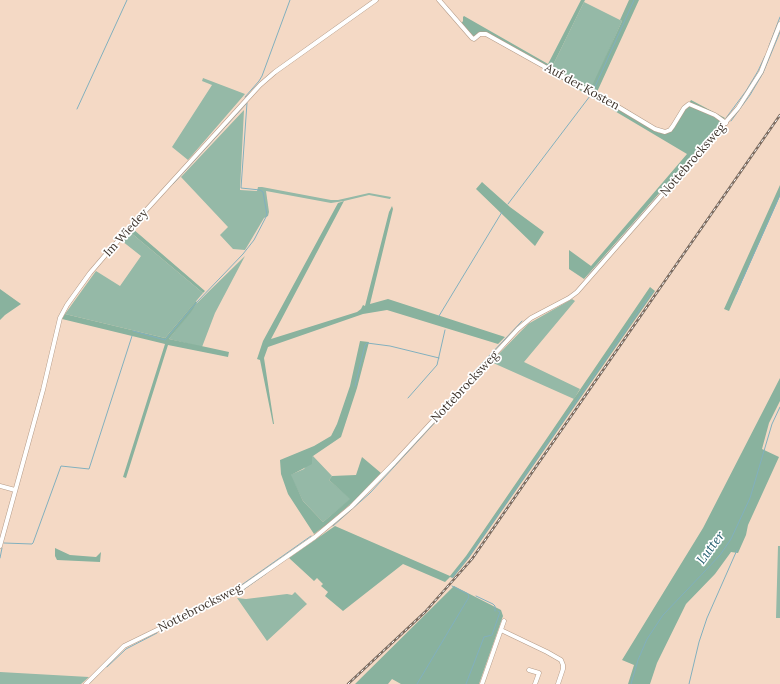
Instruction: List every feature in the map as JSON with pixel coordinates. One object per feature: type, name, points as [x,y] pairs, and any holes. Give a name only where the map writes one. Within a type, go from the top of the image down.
[{"type":"street","name":"Im Wiedey","points":[[0,546],[43,390],[60,318],[67,305],[90,273],[266,79],[376,0]]},
{"type":"street","name":"Auf der Kosten","points":[[440,0],[472,38],[474,39],[480,34],[486,34],[594,93],[655,129],[665,132],[670,130],[688,104],[715,115],[726,123]]},
{"type":"street","name":"Nottebrocksweg","points":[[86,684],[124,646],[235,592],[310,541],[351,507],[394,463],[518,329],[531,318],[570,298],[577,292],[726,123],[749,92],[761,72],[780,24]]},
{"type":"street","points":[[0,486],[15,490]]},
{"type":"street","points":[[482,684],[504,621]]},
{"type":"street","points":[[501,630],[561,660],[564,664],[558,684]]},
{"type":"street","points":[[530,670],[539,673],[535,684]]},
{"type":"green space","points":[[581,0],[585,0],[552,67],[591,88],[622,21],[620,20],[629,0],[639,0],[597,92],[631,112],[630,116],[659,133],[665,133],[674,127],[691,100],[725,118],[584,279],[569,269],[569,250],[591,266],[687,154],[549,72],[550,70],[486,33],[474,37],[472,36],[461,24],[464,16],[548,64]]},
{"type":"green space","points":[[584,2],[622,21],[592,88],[552,67]]},
{"type":"green space","points":[[203,78],[245,94],[188,160],[172,147],[212,85],[202,81]]},
{"type":"green space","points":[[244,110],[240,190],[257,191],[258,187],[262,187],[331,200],[338,200],[369,193],[391,197],[390,199],[369,195],[331,203],[266,191],[269,212],[268,216],[264,218],[245,250],[233,249],[220,235],[228,227],[181,177]]},
{"type":"green space","points":[[482,182],[510,207],[544,232],[535,246],[476,189]]},
{"type":"green space","points":[[780,185],[780,196],[729,311],[724,309]]},
{"type":"green space","points":[[344,201],[271,339],[357,312],[363,305],[365,306],[389,212],[392,206],[393,209],[370,304],[388,299],[505,337],[498,344],[387,310],[363,314],[268,347],[264,358],[273,424],[260,360],[257,359],[263,341],[338,203]]},
{"type":"green space","points":[[133,229],[205,291],[203,293],[130,232]]},
{"type":"green space","points":[[130,232],[203,293],[165,338],[65,314],[96,271],[120,286],[141,256],[122,241]]},
{"type":"green space","points":[[245,256],[215,313],[202,347],[169,339],[197,303]]},
{"type":"green space","points":[[650,287],[655,291],[469,558],[453,578],[450,577],[445,582],[403,564],[343,611],[325,596],[328,592],[321,586],[323,584],[317,578],[314,581],[289,558],[335,526],[450,576],[466,556]]},
{"type":"green space","points":[[0,289],[21,304],[0,320]]},
{"type":"green space","points":[[572,299],[575,301],[524,362],[580,389],[574,399],[491,362],[528,324]]},
{"type":"green space","points":[[196,301],[197,303],[191,312],[169,339],[229,352],[228,357],[168,345],[126,478],[123,477],[165,344],[62,319],[65,314],[165,338]]},
{"type":"green space","points":[[360,341],[369,342],[357,388],[341,437],[313,456],[312,464],[291,475],[303,501],[323,522],[350,499],[329,480],[332,476],[356,475],[362,457],[381,473],[354,501],[314,534],[288,494],[281,474],[280,460],[314,446],[331,436],[337,424],[350,386]]},
{"type":"green space","points":[[780,378],[780,401],[769,423],[762,449],[779,457],[748,525],[746,535],[738,553],[731,552],[715,574],[686,604],[657,663],[650,684],[628,684],[634,665],[622,660],[703,528]]},
{"type":"green space","points":[[313,456],[332,476],[329,480],[351,499],[323,522],[303,501],[290,475],[304,469]]},
{"type":"green space","points":[[778,546],[780,546],[780,618],[776,618]]},
{"type":"green space","points":[[55,548],[70,555],[96,557],[101,552],[100,562],[57,560],[55,556]]},
{"type":"green space","points":[[454,586],[501,610],[503,616],[479,684],[401,684],[392,679],[388,684],[355,684]]},
{"type":"green space","points":[[295,592],[307,604],[267,641],[237,598],[246,599],[287,594],[292,595]]},
{"type":"green space","points":[[0,672],[89,677],[81,684],[0,684]]},
{"type":"waterway","points":[[77,109],[127,0]]},
{"type":"waterway","points":[[245,97],[262,76],[290,0]]},
{"type":"waterway","points":[[594,89],[634,0]]},
{"type":"waterway","points":[[769,46],[780,17]]},
{"type":"waterway","points":[[731,121],[750,95],[763,73],[780,32]]},
{"type":"waterway","points":[[726,118],[746,91],[765,56]]},
{"type":"waterway","points":[[508,204],[590,96]]},
{"type":"waterway","points":[[133,331],[165,340],[196,303],[243,254],[254,240],[267,215],[263,192],[260,190],[241,188],[247,103]]},
{"type":"waterway","points":[[173,184],[246,104]]},
{"type":"waterway","points":[[587,277],[722,123]]},
{"type":"waterway","points":[[736,294],[780,195]]},
{"type":"waterway","points":[[439,316],[502,212]]},
{"type":"waterway","points":[[452,577],[469,556],[652,292]]},
{"type":"waterway","points":[[471,375],[522,321]]},
{"type":"waterway","points":[[408,398],[437,365],[445,330]]},
{"type":"waterway","points":[[4,543],[33,543],[61,466],[89,469],[132,336]]},
{"type":"waterway","points":[[355,386],[365,345],[367,343],[390,346],[439,358]]},
{"type":"waterway","points":[[468,386],[490,362]]},
{"type":"waterway","points":[[456,399],[464,391]]},
{"type":"waterway","points":[[333,526],[370,493],[452,404]]},
{"type":"waterway","name":"Lutter","points":[[631,684],[638,660],[647,639],[663,615],[720,555],[731,539],[750,498],[772,424],[780,407]]},
{"type":"waterway","points":[[233,591],[311,536]]},
{"type":"waterway","points":[[0,558],[2,548]]},
{"type":"waterway","points":[[689,684],[699,642],[707,618],[737,550]]},
{"type":"waterway","points":[[243,590],[267,573]]},
{"type":"waterway","points":[[417,684],[469,597],[468,594],[452,586]]},
{"type":"waterway","points":[[164,630],[238,593]]},
{"type":"waterway","points":[[476,596],[493,604],[495,606],[495,611]]},
{"type":"waterway","points":[[466,684],[484,637],[492,635],[500,612],[498,611]]},
{"type":"waterway","points":[[161,625],[189,612]]},
{"type":"waterway","points":[[107,667],[126,649],[157,633]]},
{"type":"waterway","points":[[90,683],[104,669]]},
{"type":"railway","points":[[348,684],[425,612],[472,559],[780,115]]}]
